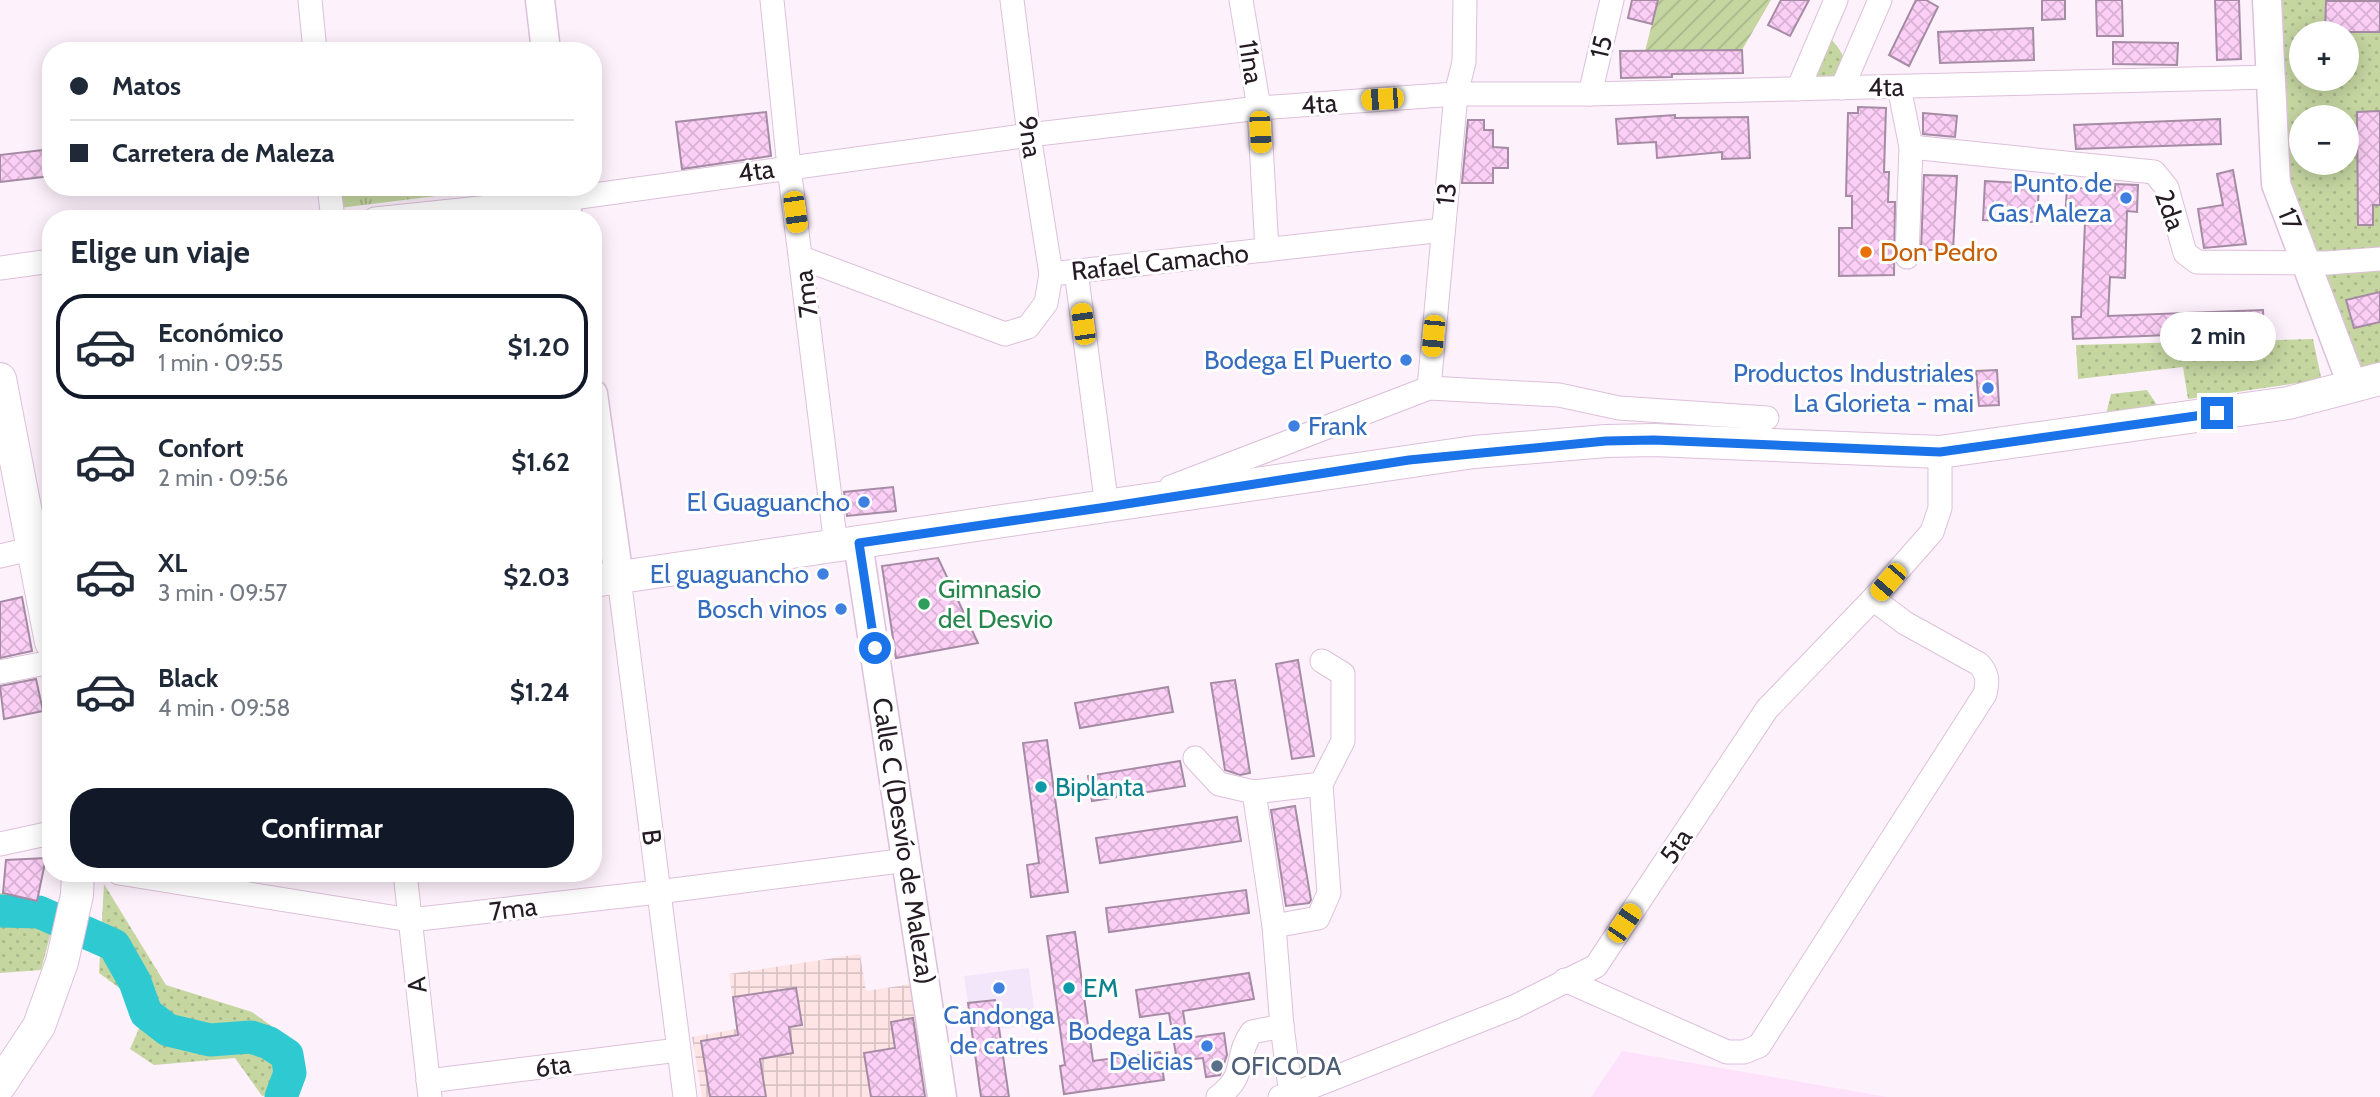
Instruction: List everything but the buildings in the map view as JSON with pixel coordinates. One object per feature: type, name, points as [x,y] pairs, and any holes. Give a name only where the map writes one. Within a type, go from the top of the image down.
[{"type":"main road","points":[[0,379],[42,592]]},
{"type":"main road","points":[[606,580],[1409,460],[1606,441],[1654,440],[1940,452],[2288,403],[2366,383]]},
{"type":"main road","points":[[0,1085],[39,1026],[62,962],[77,884]]},
{"type":"street","points":[[310,0],[314,42]]},
{"type":"street","points":[[540,0],[545,42]]},
{"type":"street","name":"7ma","points":[[772,0],[789,167],[847,544]]},
{"type":"street","name":"9na","points":[[1012,0],[1028,135],[1051,274]]},
{"type":"street","name":"11na","points":[[1241,0],[1259,108],[1267,250]]},
{"type":"street","name":"13","points":[[1429,388],[1456,94],[1464,62],[1465,0]]},
{"type":"street","name":"15","points":[[1590,94],[1612,0]]},
{"type":"street","points":[[1798,89],[1836,0]]},
{"type":"street","points":[[1842,88],[1880,0]]},
{"type":"street","name":"17","points":[[2267,0],[2276,184],[2307,263],[2366,383]]},
{"type":"street","name":"4ta","points":[[476,210],[566,202],[789,167],[1259,108],[1456,94],[1590,94],[2270,78]]},
{"type":"street","points":[[1899,87],[1911,147],[1907,257]]},
{"type":"street","name":"2da","points":[[1911,147],[2154,172],[2167,188],[2185,253],[2197,262],[2307,263],[2380,259]]},
{"type":"street","name":"Rafael Camacho","points":[[802,258],[1005,334],[1028,327],[1046,303],[1051,274],[1443,230]]},
{"type":"street","points":[[0,268],[42,262]]},
{"type":"street","points":[[1076,271],[1119,505],[1429,388],[1559,395],[1619,408],[1767,418]]},
{"type":"street","name":"5ta","points":[[1285,1096],[1514,1007],[1596,966],[1767,709],[1873,599],[1932,532],[1940,508],[1940,452]]},
{"type":"street","points":[[602,523],[606,580]]},
{"type":"street","name":"Calle C (Desvío de Maleza)","points":[[847,544],[907,860],[942,1097]]},
{"type":"street","points":[[0,556],[34,548]]},
{"type":"street","name":"B","points":[[606,580],[658,892],[685,1097]]},
{"type":"street","points":[[1565,980],[1727,1052],[1745,1052],[1759,1046],[1985,694],[1986,673],[1979,664],[1905,622],[1873,599]]},
{"type":"street","points":[[1274,926],[1318,918],[1329,892],[1321,784],[1343,741],[1343,674],[1322,661]]},
{"type":"street","points":[[0,672],[42,664]]},
{"type":"street","points":[[1195,758],[1219,784],[1254,792],[1321,784]]},
{"type":"street","points":[[1254,792],[1274,926],[1285,1096]]},
{"type":"street","points":[[0,844],[42,834]]},
{"type":"street","name":"7ma","points":[[175,882],[410,920],[907,860]]},
{"type":"street","name":"A","points":[[406,882],[429,1089]]},
{"type":"street","points":[[1218,1097],[1231,1087],[1237,1077],[1243,1044],[1252,1032],[1282,1026]]},
{"type":"street","name":"6ta","points":[[429,1089],[678,1050]]},
{"type":"shaded area","points":[[860,954],[866,991],[912,984],[930,1097],[702,1097],[692,1037],[737,1029],[729,974]]},
{"type":"shaded area","name":"Candonga de catres","points":[[1029,968],[1036,1025],[999,1029],[995,1000],[968,1003],[964,976]]},
{"type":"shaded area","points":[[1622,1051],[1750,1073],[1887,1097],[1591,1097]]},
{"type":"green space","points":[[1658,0],[1771,0],[1742,50],[1645,51]]},
{"type":"green space","points":[[2278,0],[2380,0],[2380,368],[2364,373],[2287,185]]},
{"type":"green space","points":[[1832,40],[1843,57],[1839,70],[1836,76],[1815,79]]},
{"type":"green space","points":[[337,196],[436,196],[339,208]]},
{"type":"green space","points":[[2313,339],[2321,377],[2318,380],[2188,399],[2183,367],[2078,379],[2076,345],[2186,342],[2186,351],[2241,355],[2243,341]]},
{"type":"green space","points":[[2147,390],[2159,408],[2106,414],[2111,394]]},
{"type":"green space","points":[[104,884],[166,985],[252,1012],[285,1036],[300,1059],[297,1088],[262,1096],[235,1058],[154,1065],[130,1049],[141,1024],[129,995],[99,973]]},
{"type":"green space","points":[[0,893],[58,906],[41,970],[0,973]]},
{"type":"waterway","points":[[0,911],[39,912],[114,945],[135,982],[146,1013],[168,1030],[210,1040],[251,1037],[269,1043],[287,1055],[290,1073],[281,1097]]},
{"type":"place","name":"Punto de Gas Maleza","points":[[2126,198]]},
{"type":"place","name":"Don Pedro","points":[[1866,252]]},
{"type":"place","name":"Bodega El Puerto","points":[[1406,360]]},
{"type":"place","name":"Productos Industriales La Glorieta - mai","points":[[1988,388]]},
{"type":"place","name":"Frank","points":[[1294,426]]},
{"type":"place","name":"El Guaguancho","points":[[864,502]]},
{"type":"place","name":"El guaguancho","points":[[823,574]]},
{"type":"place","name":"Gimnasio del Desvio","points":[[924,604]]},
{"type":"place","name":"Bosch vinos","points":[[841,609]]},
{"type":"place","name":"Biplanta","points":[[1041,787]]},
{"type":"place","name":"Candonga de catres","points":[[999,988]]},
{"type":"place","name":"EM","points":[[1069,988]]},
{"type":"place","name":"Bodega Las Delicias","points":[[1207,1046]]},
{"type":"place","name":"OFICODA","points":[[1217,1066]]},
{"type":"route","points":[[875,648],[859,543],[1474,452],[1606,441],[1654,440],[1940,452],[2217,413]]}]
